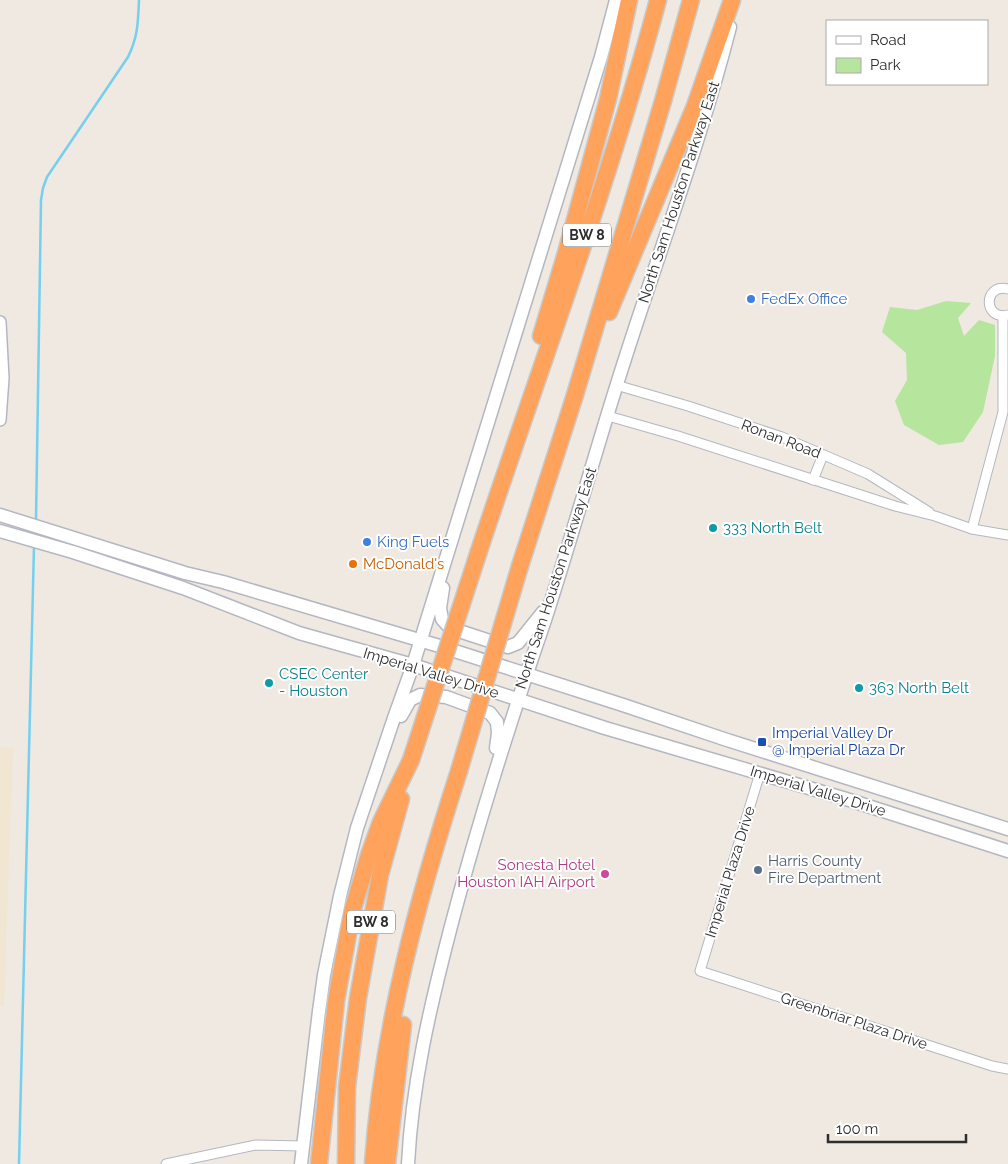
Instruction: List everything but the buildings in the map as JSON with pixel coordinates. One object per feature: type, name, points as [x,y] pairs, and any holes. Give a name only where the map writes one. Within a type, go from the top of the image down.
[{"type":"highway","points":[[507,467],[512,430],[566,253],[608,99],[629,0]]},
{"type":"highway","name":"BW 8","points":[[346,1164],[347,1087],[358,998],[380,875],[411,760],[507,467],[596,210],[658,0]]},
{"type":"highway","name":"BW 8","points":[[373,1164],[385,1067],[398,993],[433,851],[459,771],[520,566],[575,395],[663,101],[691,0]]},
{"type":"highway","points":[[575,395],[695,106],[732,0]]},
{"type":"highway","points":[[319,1164],[336,1001],[352,912],[381,822],[411,760]]},
{"type":"highway","points":[[387,1164],[415,921]]},
{"type":"highway","points":[[336,1164],[347,1087]]},
{"type":"main road","points":[[301,1164],[320,1002],[336,915],[357,828],[421,640],[601,57],[616,0]]},
{"type":"main road","name":"North Sam Houston Parkway East","points":[[408,1164],[420,1054],[470,853],[616,386],[716,83],[736,0]]},
{"type":"main road","name":"Imperial Valley Drive","points":[[0,515],[185,573],[240,587],[421,640],[1008,829]]},
{"type":"main road","name":"Imperial Valley Drive","points":[[5,533],[182,588],[299,633],[413,665],[605,728],[843,798],[1008,851]]},
{"type":"main road","points":[[447,553],[440,608],[442,619],[450,628],[508,647],[518,643],[549,605]]},
{"type":"main road","points":[[232,608],[240,587]]},
{"type":"main road","points":[[390,732],[410,700],[420,696],[446,698],[490,713],[496,722],[498,733],[491,783]]},
{"type":"main road","points":[[717,761],[724,739]]},
{"type":"street","points":[[972,529],[1003,412],[1006,315],[995,314],[992,311],[989,298],[998,289],[1008,289]]},
{"type":"street","points":[[0,322],[3,378],[0,420]]},
{"type":"street","name":"Ronan Road","points":[[616,386],[688,406],[775,435],[868,474],[935,516]]},
{"type":"street","name":"Ronan Road","points":[[608,416],[678,436],[972,529],[1008,535]]},
{"type":"street","points":[[813,480],[824,455]]},
{"type":"street","name":"Imperial Plaza Drive","points":[[700,971],[760,773]]},
{"type":"street","name":"Greenbriar Plaza Drive","points":[[700,971],[992,1066],[1008,1069]]},
{"type":"street","points":[[166,1164],[256,1145],[303,1146]]},
{"type":"shaded area","points":[[0,747],[13,748],[4,1006],[0,1006]]},
{"type":"green space","points":[[946,301],[971,303],[958,318],[964,336],[979,320],[995,325],[995,356],[983,412],[963,442],[939,445],[904,425],[895,401],[907,380],[906,353],[882,332],[890,307],[917,310]]},
{"type":"waterway","points":[[36,521],[41,200],[43,188],[47,177],[128,57],[136,36],[139,0]]},
{"type":"waterway","points":[[19,1164],[34,546]]},
{"type":"place","name":"FedEx Office","points":[[751,299]]},
{"type":"place","name":"333 North Belt","points":[[713,528]]},
{"type":"place","name":"King Fuels","points":[[367,542]]},
{"type":"place","name":"McDonald's","points":[[353,564]]},
{"type":"place","name":"CSEC Center - Houston","points":[[269,683]]},
{"type":"place","name":"363 North Belt","points":[[859,688]]},
{"type":"place","name":"Imperial Valley Dr @ Imperial Plaza Dr","points":[[762,742]]},
{"type":"place","name":"Harris County Fire Department","points":[[758,870]]},
{"type":"place","name":"Sonesta Hotel Houston IAH Airport","points":[[605,874]]}]
